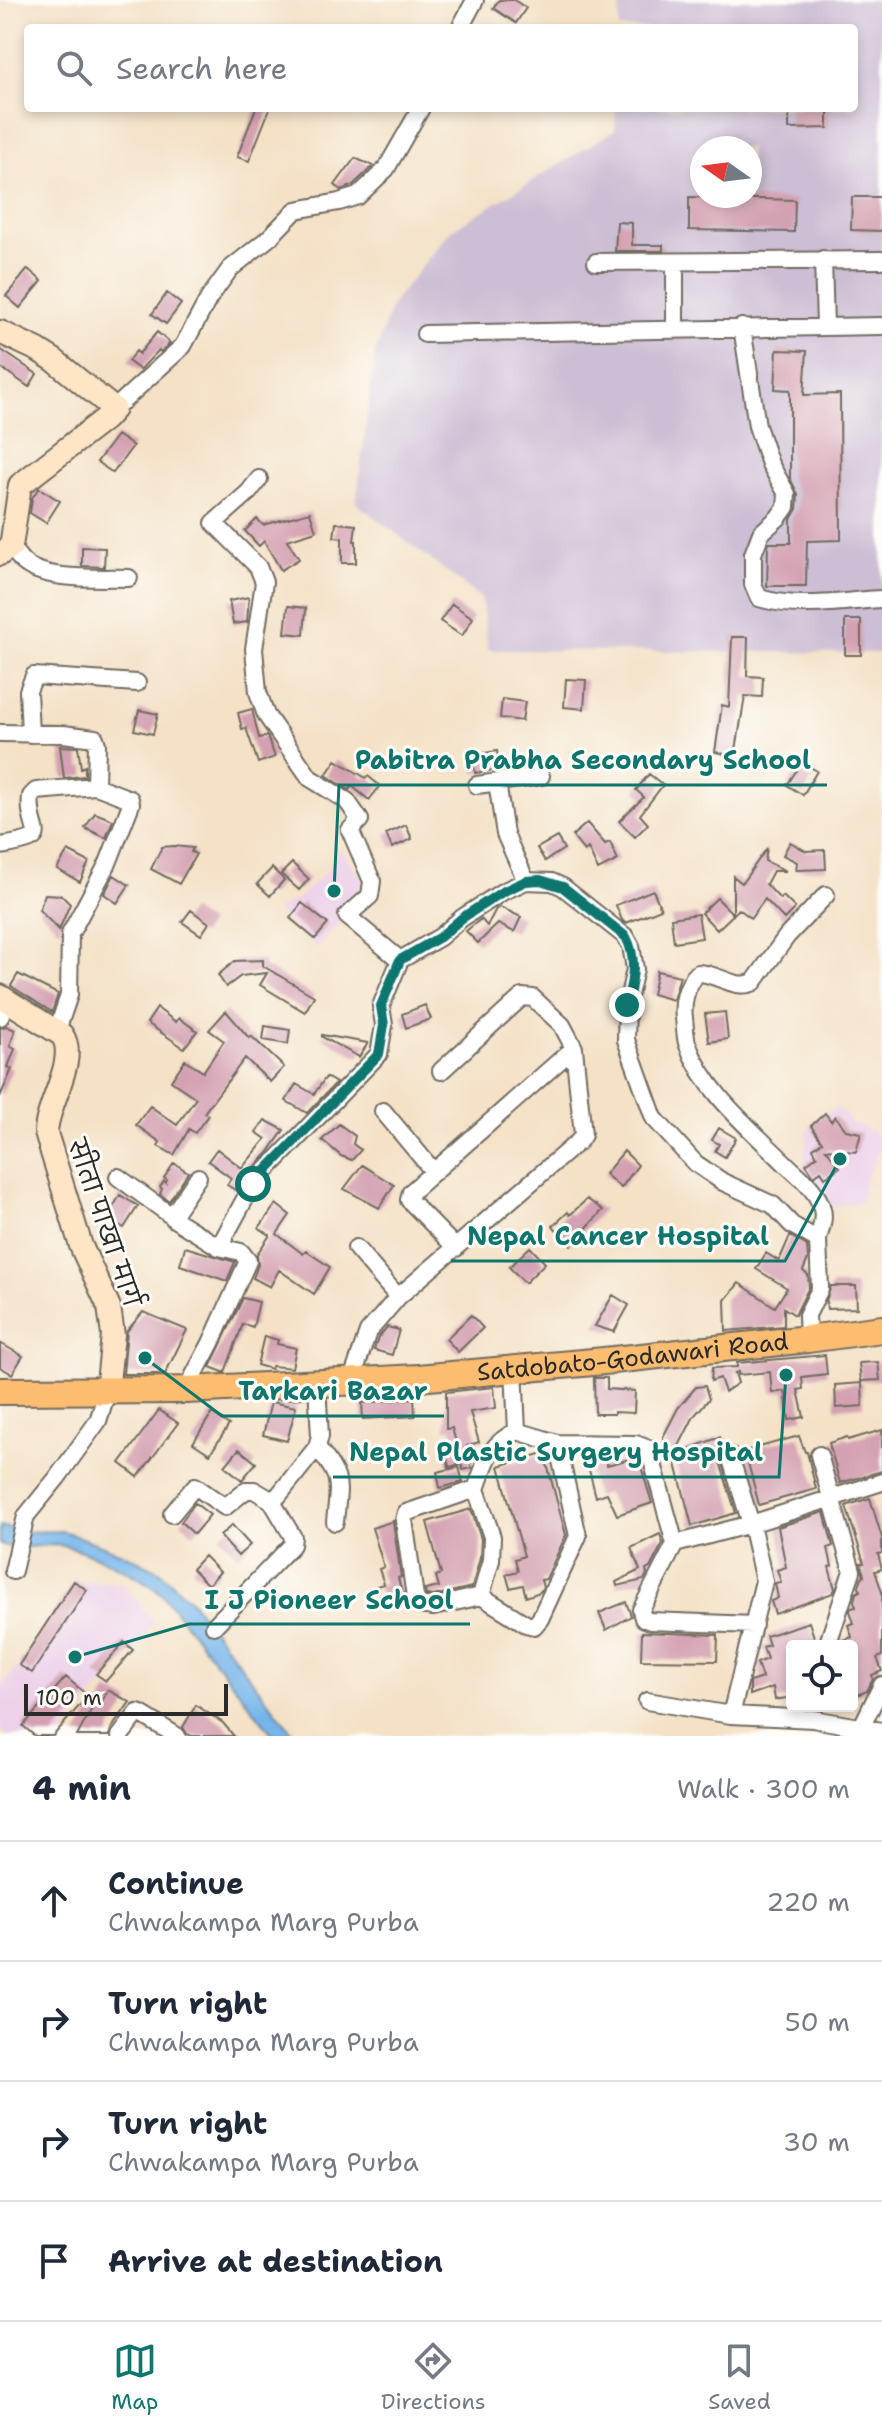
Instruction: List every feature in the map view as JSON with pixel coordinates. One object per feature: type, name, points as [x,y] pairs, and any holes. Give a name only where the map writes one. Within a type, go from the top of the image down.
[{"type":"main road","name":"Satdobato-Godawari Road","points":[[0,1391],[107,1392],[317,1385],[604,1361],[882,1329]]},
{"type":"street","points":[[462,24],[475,0]]},
{"type":"street","points":[[129,578],[40,571],[6,550],[20,485],[105,419],[183,346],[209,298],[230,269],[270,237],[296,210],[358,196],[386,169],[419,112]]},
{"type":"street","points":[[823,259],[825,326]]},
{"type":"street","points":[[596,262],[882,260]]},
{"type":"street","points":[[675,262],[675,329]]},
{"type":"street","points":[[425,334],[882,326]]},
{"type":"street","points":[[742,327],[757,426],[770,464],[787,494],[786,507],[761,533],[753,554],[753,584],[759,598],[776,603],[814,604],[882,599]]},
{"type":"street","points":[[0,332],[54,360],[114,409]]},
{"type":"street","points":[[259,479],[214,523],[258,567],[264,582],[254,649],[258,692],[266,715],[310,778],[347,801],[360,820],[350,830],[372,881],[370,896],[347,916],[400,960]]},
{"type":"street","points":[[30,734],[28,691],[34,676],[137,683]]},
{"type":"street","points":[[0,733],[95,738],[96,786]]},
{"type":"street","points":[[477,785],[541,776]]},
{"type":"street","points":[[497,782],[505,834],[526,881]]},
{"type":"street","points":[[0,846],[35,838],[30,802],[36,791],[96,786],[130,799],[131,804],[108,863],[70,934],[69,995],[57,1031],[2,1005]]},
{"type":"street","points":[[219,1247],[253,1184],[379,1054],[384,1025],[381,1006],[400,960],[440,937],[462,918],[502,892],[526,881],[540,880],[563,887],[626,937],[631,946],[635,969],[627,1005],[626,1040],[654,1118],[695,1163],[723,1182],[773,1205],[792,1225],[818,1240]]},
{"type":"street","points":[[808,1339],[807,1315],[820,1289],[818,1240],[823,1220],[822,1208],[813,1190],[729,1107],[702,1073],[686,1041],[683,1009],[687,991],[698,973],[738,984],[754,982],[787,936],[826,895]]},
{"type":"street","points":[[351,1382],[368,1332],[398,1297],[579,1141],[584,1127],[574,1048],[562,1025],[533,998],[522,997],[441,1071]]},
{"type":"street","name":"सीता पाखा मार्ग","points":[[57,1031],[68,1046],[62,1076],[46,1122],[46,1133],[81,1246],[109,1307],[113,1335],[107,1392]]},
{"type":"street","points":[[456,1248],[409,1200],[411,1192],[574,1048]]},
{"type":"street","points":[[383,1111],[434,1172]]},
{"type":"street","points":[[118,1177],[176,1222],[219,1247],[241,1252],[248,1261],[186,1390]]},
{"type":"street","points":[[173,1217],[198,1177]]},
{"type":"street","points":[[356,1248],[398,1297]]},
{"type":"street","points":[[514,1368],[517,1431]]},
{"type":"street","points":[[271,1500],[282,1492],[317,1447],[320,1436],[317,1385]]},
{"type":"street","points":[[13,1571],[26,1516],[98,1421],[107,1392]]},
{"type":"street","points":[[481,1596],[491,1560],[492,1537],[476,1489],[491,1448],[503,1437],[517,1431],[557,1443],[636,1444],[649,1449],[675,1544],[641,1610],[643,1618],[650,1621],[754,1625]]},
{"type":"street","points":[[476,1489],[406,1513],[404,1520],[415,1597],[419,1605],[433,1607],[481,1596],[534,1626],[578,1536],[557,1443]]},
{"type":"street","points":[[317,1447],[336,1472],[339,1485],[335,1522]]},
{"type":"street","points":[[819,1455],[852,1571],[829,1640]]},
{"type":"street","points":[[730,1456],[751,1524],[764,1581],[731,1715]]},
{"type":"street","points":[[675,1544],[751,1524],[882,1482]]},
{"type":"street","points":[[172,1514],[195,1486],[225,1507],[246,1490],[254,1490],[271,1500],[294,1541],[214,1626]]},
{"type":"street","points":[[862,1726],[882,1685]]},
{"type":"street","points":[[647,1701],[731,1715],[807,1714],[882,1731]]},
{"type":"street","points":[[120,1736],[138,1713],[177,1736]]},
{"type":"street","points":[[807,1714],[808,1736]]},
{"type":"shaded area","points":[[620,0],[882,0],[882,653],[488,650],[481,598],[356,503],[375,354],[392,304],[450,231],[615,130],[616,112],[858,112],[858,24],[619,24]]},
{"type":"shaded area","points":[[340,848],[366,884],[348,912],[317,948],[276,910],[298,898],[328,870]]},
{"type":"shaded area","points":[[839,1108],[852,1123],[872,1130],[881,1146],[866,1179],[861,1202],[830,1207],[803,1171],[807,1132],[825,1113]]},
{"type":"shaded area","points":[[74,1581],[124,1584],[154,1623],[60,1736],[8,1736],[0,1729],[0,1688],[19,1665]]},
{"type":"water","points":[[0,1526],[24,1532],[63,1531],[122,1553],[161,1572],[192,1602],[295,1736],[274,1736],[161,1593],[152,1586],[110,1563],[68,1547],[15,1548],[0,1545]]},
{"type":"building","points":[[499,0],[514,0],[526,8],[516,23],[493,8]]},
{"type":"building","points":[[254,112],[268,112],[249,161],[237,157]]},
{"type":"building","points":[[789,112],[828,112],[828,128],[789,129]]},
{"type":"building","points":[[355,158],[373,166],[352,186],[341,190],[335,185]]},
{"type":"building","points":[[689,197],[690,208],[762,208],[762,199],[795,200],[794,232],[689,230]]},
{"type":"building","points":[[852,197],[882,197],[882,231],[851,230]]},
{"type":"building","points":[[617,222],[632,223],[632,245],[663,245],[663,251],[615,251]]},
{"type":"building","points":[[28,269],[42,281],[20,308],[6,296]]},
{"type":"building","points":[[167,293],[181,304],[166,324],[152,314]]},
{"type":"building","points":[[157,332],[170,343],[140,370],[128,361],[136,351],[139,354]]},
{"type":"building","points":[[0,349],[37,374],[29,387],[0,367]]},
{"type":"building","points":[[777,350],[807,351],[804,395],[840,394],[841,540],[807,541],[806,586],[767,586],[769,543],[791,543],[791,519],[797,509],[798,495],[790,478],[790,390],[775,389]]},
{"type":"building","points":[[117,435],[133,446],[113,473],[97,462]]},
{"type":"building","points":[[39,488],[60,501],[46,523],[30,513],[32,498]]},
{"type":"building","points":[[310,512],[316,531],[287,540],[299,559],[281,570],[264,541],[259,546],[245,531],[257,519],[263,525]]},
{"type":"building","points":[[336,523],[356,525],[356,563],[342,563],[342,538],[334,537]]},
{"type":"building","points":[[82,547],[105,548],[104,567],[82,566]]},
{"type":"building","points":[[249,597],[247,622],[233,624],[229,601]]},
{"type":"building","points":[[452,604],[473,618],[462,636],[440,621]]},
{"type":"building","points":[[288,606],[306,608],[304,635],[285,633]]},
{"type":"building","points":[[845,620],[861,620],[861,655],[845,655]]},
{"type":"building","points":[[732,637],[748,637],[747,676],[763,677],[762,697],[745,696],[735,756],[715,752],[722,705],[729,707]]},
{"type":"building","points":[[566,679],[586,680],[584,709],[564,707]]},
{"type":"building","points":[[502,699],[525,702],[522,721],[500,718]]},
{"type":"building","points":[[252,709],[259,738],[267,736],[275,757],[258,763],[238,713]]},
{"type":"building","points":[[139,710],[158,714],[153,734],[134,730]]},
{"type":"building","points":[[60,746],[78,747],[85,776],[64,778]]},
{"type":"building","points":[[497,751],[500,769],[475,773],[473,755]]},
{"type":"building","points":[[336,760],[366,778],[368,776],[380,786],[369,800],[352,786],[349,790],[326,775]]},
{"type":"building","points":[[802,762],[817,771],[803,795],[787,785]]},
{"type":"building","points":[[649,774],[663,785],[640,815],[648,824],[635,837],[619,821],[644,797],[636,790]]},
{"type":"building","points":[[95,813],[113,820],[106,838],[85,828]]},
{"type":"building","points":[[587,823],[605,844],[610,842],[618,860],[598,870],[588,848],[584,851],[572,836]]},
{"type":"building","points":[[406,825],[412,839],[392,848],[386,834]]},
{"type":"building","points":[[557,837],[564,849],[545,861],[537,848]]},
{"type":"building","points":[[790,842],[806,851],[825,850],[826,869],[796,870],[797,862],[783,855]]},
{"type":"building","points":[[162,847],[193,848],[191,852],[196,854],[179,884],[151,869]]},
{"type":"building","points":[[767,848],[765,861],[786,871],[773,871],[766,884],[780,899],[783,896],[795,908],[784,919],[765,899],[751,918],[739,909],[717,930],[701,913],[717,898],[733,914],[733,876],[742,883]]},
{"type":"building","points":[[68,851],[89,862],[80,882],[57,869]]},
{"type":"building","points":[[292,863],[309,879],[299,890],[281,874]]},
{"type":"building","points":[[272,868],[284,880],[270,896],[257,884]]},
{"type":"building","points":[[114,875],[129,885],[117,903],[104,894]]},
{"type":"building","points":[[653,890],[661,909],[626,923],[622,920],[616,905]]},
{"type":"building","points":[[45,894],[61,895],[70,904],[59,930],[39,910]]},
{"type":"building","points":[[302,903],[328,924],[315,939],[290,918]]},
{"type":"building","points":[[500,907],[521,917],[514,932],[498,924],[478,943],[466,931],[481,919],[487,926]]},
{"type":"building","points":[[191,910],[209,923],[201,935],[182,922]]},
{"type":"building","points":[[698,914],[702,938],[674,942],[671,918]]},
{"type":"building","points":[[263,960],[263,966],[314,996],[305,1012],[260,985],[267,973],[241,976],[226,987],[218,975],[235,961]]},
{"type":"building","points":[[657,971],[680,976],[673,1000],[652,994]]},
{"type":"building","points":[[18,974],[58,994],[52,1012],[11,986]]},
{"type":"building","points":[[425,1005],[431,1019],[406,1028],[402,1014]]},
{"type":"building","points":[[157,1008],[176,1022],[179,1018],[197,1031],[184,1048],[147,1023]]},
{"type":"building","points":[[226,1011],[249,1038],[251,1036],[284,1067],[270,1082],[245,1058],[204,1113],[208,1115],[195,1133],[189,1129],[174,1155],[158,1146],[160,1142],[136,1125],[150,1106],[177,1125],[196,1098],[171,1081],[185,1060],[203,1072],[224,1041],[209,1030]]},
{"type":"building","points":[[725,1012],[728,1039],[709,1042],[705,1014]]},
{"type":"building","points":[[6,1026],[15,1030],[10,1046],[15,1049],[8,1067],[12,1069],[0,1097],[0,1028]]},
{"type":"building","points":[[265,1026],[290,1030],[288,1044],[263,1040]]},
{"type":"building","points":[[322,1035],[368,1043],[359,1057]]},
{"type":"building","points":[[326,1077],[336,1083],[307,1113],[286,1101],[296,1084],[314,1094]]},
{"type":"building","points":[[825,1113],[831,1121],[835,1116],[846,1130],[861,1133],[856,1152],[826,1149],[840,1167],[825,1177],[821,1171],[814,1176],[806,1164],[817,1156],[813,1148],[822,1142],[811,1126]]},
{"type":"building","points":[[265,1120],[284,1130],[237,1191],[227,1185],[231,1178],[208,1161],[217,1149],[242,1168],[266,1139],[256,1132]]},
{"type":"building","points":[[339,1124],[355,1136],[353,1144],[361,1150],[352,1160],[341,1156],[322,1140]]},
{"type":"building","points":[[719,1128],[736,1138],[725,1157],[715,1151],[719,1144],[712,1140]]},
{"type":"building","points":[[624,1151],[638,1165],[621,1188],[605,1174]]},
{"type":"building","points":[[174,1163],[188,1172],[169,1201],[160,1194],[160,1187],[164,1181],[166,1183],[164,1178]]},
{"type":"building","points":[[362,1165],[394,1185],[379,1208],[344,1189]]},
{"type":"building","points":[[120,1195],[138,1206],[124,1228],[107,1218]]},
{"type":"building","points":[[587,1199],[603,1210],[571,1245],[553,1226]]},
{"type":"building","points":[[276,1204],[290,1215],[277,1234],[303,1254],[306,1251],[330,1267],[314,1294],[279,1270],[270,1287],[253,1278],[258,1265],[257,1254],[270,1235],[259,1228]]},
{"type":"building","points":[[790,1236],[807,1246],[808,1259],[803,1271],[808,1275],[809,1287],[795,1315],[784,1308],[784,1326],[726,1331],[725,1300],[739,1283],[775,1307],[787,1288],[756,1269],[766,1253],[779,1261]]},
{"type":"building","points":[[185,1247],[235,1262],[227,1281],[180,1265]]},
{"type":"building","points":[[530,1247],[545,1263],[525,1283],[509,1267]]},
{"type":"building","points":[[831,1286],[856,1286],[857,1308],[827,1309]]},
{"type":"building","points":[[613,1295],[629,1305],[614,1332],[595,1326]]},
{"type":"building","points":[[243,1298],[259,1302],[253,1327],[243,1324],[223,1372],[210,1367]]},
{"type":"building","points":[[143,1312],[187,1330],[165,1374],[123,1374],[127,1331]]},
{"type":"building","points":[[471,1315],[483,1328],[458,1352],[446,1339]]},
{"type":"building","points":[[387,1327],[399,1330],[392,1355],[374,1350],[378,1338]]},
{"type":"building","points":[[264,1336],[278,1340],[277,1344],[296,1348],[292,1368],[272,1366],[271,1369],[257,1365]]},
{"type":"building","points":[[0,1343],[23,1356],[12,1374],[0,1367]]},
{"type":"building","points":[[825,1355],[827,1374],[802,1377],[803,1389],[798,1390],[804,1417],[789,1420],[785,1391],[772,1393],[770,1372],[735,1373],[738,1383],[725,1392],[720,1378],[711,1381],[712,1368]]},
{"type":"building","points":[[878,1362],[880,1380],[861,1381],[859,1363]]},
{"type":"building","points":[[594,1378],[607,1378],[607,1389],[635,1391],[634,1413],[595,1414]]},
{"type":"building","points":[[862,1383],[863,1406],[836,1408],[835,1385]]},
{"type":"building","points":[[705,1386],[709,1399],[694,1416],[675,1454],[720,1437],[723,1448],[719,1459],[736,1513],[692,1526],[674,1456],[667,1458],[663,1437],[678,1408],[696,1387]]},
{"type":"building","points":[[494,1387],[496,1408],[470,1412],[479,1442],[467,1446],[472,1468],[463,1470],[462,1464],[449,1467],[446,1453],[458,1450],[452,1428],[446,1429],[446,1392]]},
{"type":"building","points":[[414,1398],[415,1416],[363,1419],[362,1403]]},
{"type":"building","points":[[271,1402],[296,1407],[287,1441],[263,1435]]},
{"type":"building","points":[[159,1410],[178,1423],[138,1477],[120,1463]]},
{"type":"building","points":[[212,1413],[229,1425],[210,1454],[193,1443]]},
{"type":"building","points":[[882,1430],[882,1471],[840,1483],[829,1443]]},
{"type":"building","points":[[799,1436],[807,1452],[816,1489],[759,1505],[745,1451]]},
{"type":"building","points":[[239,1449],[256,1463],[242,1480],[225,1466]]},
{"type":"building","points":[[544,1453],[566,1535],[546,1579],[541,1580],[543,1587],[540,1592],[526,1597],[523,1585],[510,1588],[506,1574],[518,1571],[515,1559],[524,1556],[499,1466]]},
{"type":"building","points":[[585,1454],[605,1455],[607,1465],[638,1457],[652,1503],[617,1515],[607,1493],[596,1497]]},
{"type":"building","points":[[459,1467],[463,1482],[440,1488],[437,1472]]},
{"type":"building","points":[[870,1498],[882,1538],[882,1553],[878,1554],[882,1569],[875,1571],[882,1592],[882,1656],[877,1658],[882,1671],[872,1675],[867,1691],[858,1695],[858,1640],[843,1640],[852,1637],[848,1625],[854,1623],[850,1611],[856,1607],[854,1601],[864,1576],[861,1563],[864,1563],[846,1506]]},
{"type":"building","points":[[195,1503],[210,1515],[194,1534],[181,1522]]},
{"type":"building","points":[[471,1509],[481,1539],[480,1558],[472,1587],[426,1595],[425,1590],[439,1587],[436,1576],[441,1574],[427,1522]]},
{"type":"building","points":[[824,1512],[833,1546],[828,1548],[835,1589],[833,1593],[775,1614],[771,1601],[778,1598],[775,1583],[781,1582],[777,1570],[786,1567],[778,1527]]},
{"type":"building","points":[[393,1521],[402,1593],[382,1599],[377,1586],[384,1584],[379,1569],[384,1567],[372,1528]]},
{"type":"building","points":[[232,1525],[250,1545],[238,1556],[220,1536]]},
{"type":"building","points":[[660,1534],[663,1543],[646,1570],[644,1580],[617,1586],[616,1582],[640,1570],[631,1548]]},
{"type":"building","points":[[204,1556],[220,1572],[208,1585],[192,1569]]},
{"type":"building","points":[[74,1581],[87,1590],[32,1673],[19,1665]]},
{"type":"building","points":[[626,1602],[631,1616],[606,1630],[599,1613]]},
{"type":"building","points":[[809,1622],[815,1640],[786,1640],[786,1698],[775,1700],[773,1687],[750,1695],[750,1682],[762,1678],[757,1663],[767,1659],[763,1647],[769,1645],[766,1636]]},
{"type":"building","points":[[642,1632],[718,1635],[717,1661],[641,1660]]},
{"type":"building","points":[[124,1642],[133,1650],[106,1681],[96,1674]]},
{"type":"building","points":[[66,1677],[88,1696],[53,1736],[35,1736],[23,1726]]},
{"type":"building","points":[[108,1690],[130,1702],[109,1736],[77,1736],[95,1703],[99,1707]]},
{"type":"building","points":[[196,1705],[223,1723],[234,1736],[187,1734],[183,1727]]},
{"type":"place","name":"Pabitra Prabha Secondary School","points":[[334,891]]},
{"type":"place","name":"Nepal Cancer Hospital","points":[[840,1159]]},
{"type":"place","name":"Tarkari Bazar","points":[[145,1358]]},
{"type":"place","name":"Nepal Plastic Surgery Hospital","points":[[786,1375]]},
{"type":"place","name":"I J Pioneer School","points":[[75,1657]]},
{"type":"route","points":[[253,1184],[379,1054],[384,1025],[381,1006],[400,960],[440,937],[462,918],[502,892],[526,881],[552,882],[563,887],[626,937],[635,969],[627,1005]]}]
